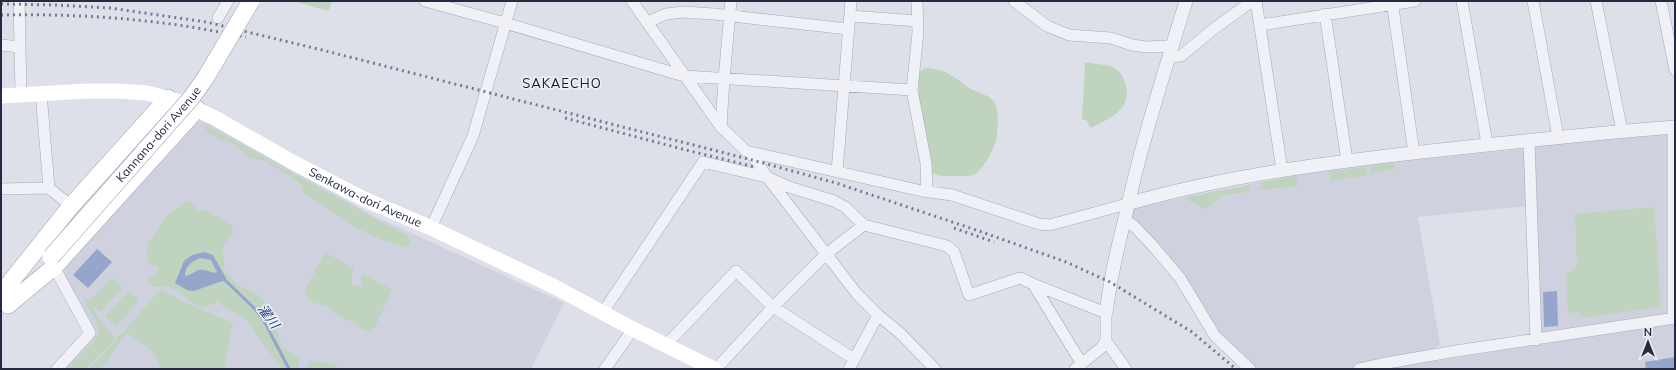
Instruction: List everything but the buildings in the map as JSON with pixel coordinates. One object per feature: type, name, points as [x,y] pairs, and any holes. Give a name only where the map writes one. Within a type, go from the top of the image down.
[{"type":"main road","name":"Kannana-dori Avenue","points":[[50,258],[184,93],[240,1]]},
{"type":"main road","name":"Kannana-dori Avenue","points":[[50,258],[192,97],[206,77],[251,1]]},
{"type":"main road","name":"Senkawa-dori Avenue","points":[[1,96],[41,93],[119,91],[147,93],[168,98],[197,109],[296,164],[364,199],[431,228],[555,287],[632,329],[715,369]]},
{"type":"main road","points":[[3,301],[71,206],[168,98]]},
{"type":"main road","points":[[3,301],[50,258],[197,109]]},
{"type":"street","points":[[19,1],[21,94]]},
{"type":"street","points":[[218,18],[228,1]]},
{"type":"street","points":[[425,1],[684,76],[912,90]]},
{"type":"street","points":[[431,228],[473,136],[512,1]]},
{"type":"street","points":[[632,1],[721,127],[746,151],[927,192],[952,196],[1039,224],[1050,225],[1183,189],[1282,170],[1487,144],[1674,127],[1673,313],[1675,318],[1359,369]]},
{"type":"street","points":[[721,127],[731,1]]},
{"type":"street","points":[[837,172],[851,1]]},
{"type":"street","points":[[917,1],[917,46],[912,90],[926,163],[927,192]]},
{"type":"street","points":[[1014,1],[1047,26],[1069,35],[1111,38],[1132,45],[1170,51],[1181,56],[1211,31],[1252,1]]},
{"type":"street","points":[[1033,284],[1078,366],[1101,348],[1106,340],[1106,313],[1109,288],[1127,204],[1141,150],[1186,1]]},
{"type":"street","points":[[1256,1],[1282,170]]},
{"type":"street","points":[[1260,25],[1392,3],[1415,1]]},
{"type":"street","points":[[1462,1],[1487,144]]},
{"type":"street","points":[[1533,1],[1558,137]]},
{"type":"street","points":[[1596,1],[1622,131]]},
{"type":"street","points":[[1661,1],[1675,70]]},
{"type":"street","points":[[1392,3],[1414,153]]},
{"type":"street","points":[[648,22],[666,14],[684,12],[729,15],[848,29]]},
{"type":"street","points":[[1325,14],[1347,161]]},
{"type":"street","points":[[850,16],[918,21]]},
{"type":"street","points":[[1,45],[20,47]]},
{"type":"street","points":[[41,93],[49,188]]},
{"type":"street","points":[[1529,140],[1536,340]]},
{"type":"street","points":[[750,152],[767,177],[857,294],[878,315],[900,333],[935,369]]},
{"type":"street","points":[[603,312],[703,162],[767,177],[786,186],[834,201],[845,207],[864,225],[947,246],[954,252],[969,295],[1020,278],[1106,313]]},
{"type":"street","points":[[1,189],[49,188],[71,206]]},
{"type":"street","points":[[1124,219],[1134,226],[1153,246],[1180,278],[1215,336],[1250,369]]},
{"type":"street","points":[[715,369],[773,306],[826,254],[864,225]]},
{"type":"street","points":[[50,258],[90,334],[56,369]]},
{"type":"street","points":[[666,345],[736,271],[773,306],[851,364],[878,315]]},
{"type":"street","points":[[605,369],[632,329]]},
{"type":"street","points":[[1106,340],[1126,369]]},
{"type":"shaded area","points":[[200,121],[209,124],[376,217],[564,303],[531,369],[63,369],[95,334],[60,269],[191,123]]},
{"type":"shaded area","points":[[1667,133],[1669,135],[1670,309],[1664,315],[1543,334],[1538,330],[1534,145]]},
{"type":"shaded area","points":[[1521,149],[1524,152],[1526,206],[1418,217],[1440,344],[1433,350],[1349,369],[1256,369],[1214,330],[1130,215],[1133,209],[1193,195],[1301,174]]},
{"type":"shaded area","points":[[1671,324],[1675,325],[1675,369],[1389,369],[1390,368]]},
{"type":"green space","points":[[293,1],[332,1],[329,11]]},
{"type":"green space","points":[[1085,62],[1107,65],[1118,70],[1125,81],[1127,93],[1124,105],[1117,113],[1091,128],[1086,120],[1082,119]]},
{"type":"green space","points":[[926,68],[939,70],[949,74],[969,88],[987,96],[995,103],[998,122],[995,144],[984,165],[973,175],[942,176],[935,174],[930,170],[919,92],[920,71]]},
{"type":"green space","points":[[204,126],[211,128],[407,235],[411,243],[407,248],[398,246],[372,236],[356,227],[304,194],[301,184],[283,172],[265,161],[251,158],[232,143],[220,139],[208,132]]},
{"type":"green space","points":[[1394,163],[1395,169],[1371,173],[1371,166]]},
{"type":"green space","points":[[1366,167],[1368,175],[1331,181],[1329,172]]},
{"type":"green space","points":[[1296,176],[1298,186],[1259,190],[1263,182]]},
{"type":"green space","points":[[1251,185],[1248,192],[1222,195],[1207,209],[1200,207],[1184,198]]},
{"type":"green space","points":[[187,201],[191,202],[197,210],[208,211],[232,226],[233,234],[223,246],[224,270],[239,286],[255,292],[263,300],[268,308],[268,316],[275,324],[282,347],[301,359],[298,364],[300,369],[281,369],[245,318],[224,307],[217,301],[204,307],[192,302],[168,286],[153,287],[146,280],[158,272],[159,267],[150,266],[147,255],[148,244],[168,215]]},
{"type":"green space","points":[[1654,207],[1661,307],[1580,318],[1579,312],[1568,313],[1566,275],[1577,265],[1575,214]]},
{"type":"green space","points":[[325,252],[354,269],[351,277],[352,284],[363,288],[360,278],[364,275],[392,289],[372,332],[365,331],[352,321],[336,315],[328,305],[316,303],[306,296],[306,288]]},
{"type":"green space","points":[[112,277],[123,288],[101,312],[91,304],[99,319],[115,338],[86,369],[67,369],[94,341],[99,333],[96,321],[83,299],[88,299],[90,301]]},
{"type":"green space","points":[[161,289],[182,301],[233,323],[224,369],[161,369],[152,352],[127,333],[101,369],[90,369]]},
{"type":"green space","points":[[128,291],[139,301],[116,326],[105,316]]},
{"type":"green space","points":[[310,361],[335,364],[340,369],[307,369]]},
{"type":"water","points":[[97,249],[112,262],[88,288],[73,275]]},
{"type":"water","points":[[204,252],[213,255],[226,278],[225,280],[194,291],[187,290],[175,283],[184,261],[192,255]],"holes":[[[200,258],[211,260],[217,272],[214,273],[198,270],[185,276],[187,267],[194,261]]]},
{"type":"water","points":[[1557,291],[1558,326],[1544,327],[1543,292]]},
{"type":"water","points":[[1675,357],[1675,369],[1646,369],[1645,362]]},
{"type":"waterway","name":"濯川","points":[[225,280],[253,307],[263,319],[289,369]]},
{"type":"railway","points":[[1,4],[110,8],[206,22],[322,50],[756,161],[836,183],[1066,262],[1110,282],[1192,332],[1236,369]]},
{"type":"railway","points":[[1,15],[102,17],[183,26],[246,37]]},
{"type":"railway","points":[[565,118],[755,167]]},
{"type":"railway","points":[[954,228],[994,242]]},
{"type":"district","name":"SAKAECHO","points":[[562,83]]}]
